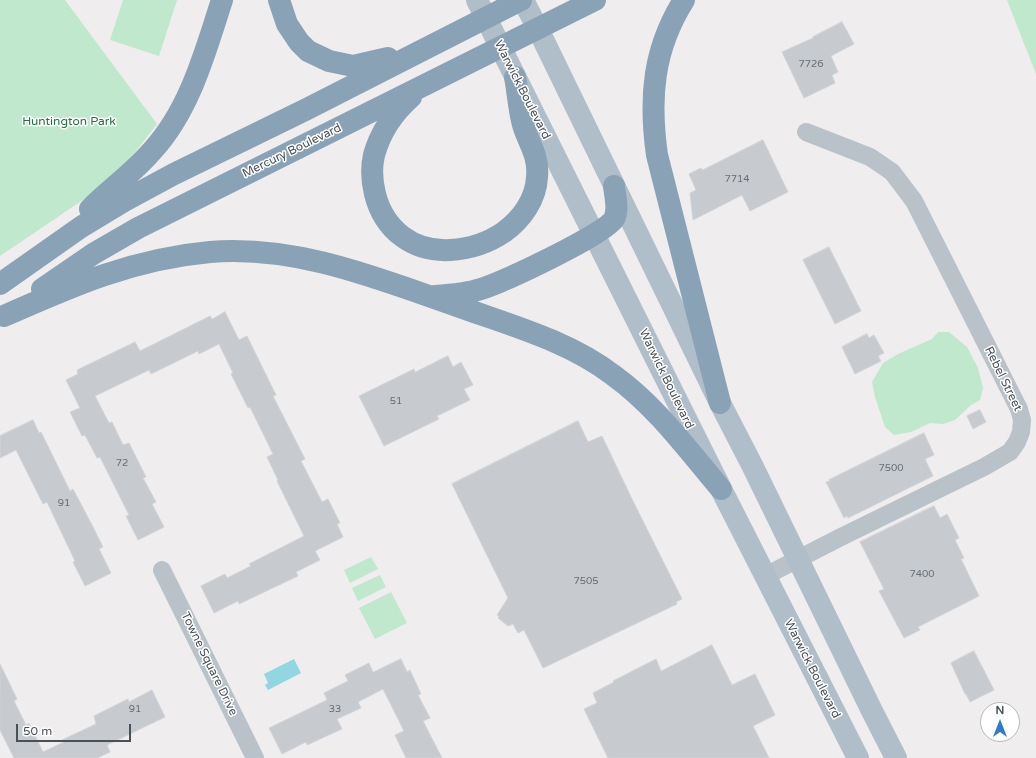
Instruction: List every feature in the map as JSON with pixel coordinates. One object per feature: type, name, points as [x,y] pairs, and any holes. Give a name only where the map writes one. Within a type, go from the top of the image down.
[{"type":"highway","points":[[51,248],[93,206],[132,172],[164,137],[175,120],[193,83],[222,0]]},
{"type":"highway","points":[[279,0],[287,24],[299,42],[308,51],[336,63],[353,66],[432,45]]},
{"type":"highway","points":[[0,284],[81,227],[143,191],[522,0]]},
{"type":"highway","points":[[684,0],[671,24],[660,56],[654,80],[654,132],[657,154],[720,403]]},
{"type":"highway","name":"Mercury Boulevard","points":[[2,318],[93,254],[138,228],[592,1]]},
{"type":"highway","points":[[424,86],[405,102],[383,132],[374,155],[372,177],[373,188],[381,212],[387,222],[398,234],[412,243],[428,248],[446,250],[461,249],[475,246],[496,237],[511,226],[523,214],[530,204],[536,189],[538,176],[536,156],[524,127],[515,77]]},
{"type":"highway","points":[[428,296],[458,294],[480,290],[594,235],[610,224],[614,218],[616,211],[614,186]]},
{"type":"highway","points":[[2,318],[69,288],[111,272],[162,259],[213,252],[266,253],[296,256],[324,262],[355,271],[530,332],[562,344],[592,360],[642,399],[666,423],[721,489]]},
{"type":"main road","name":"Warwick Boulevard","points":[[477,0],[721,489],[858,758]]},
{"type":"main road","points":[[522,0],[539,31],[720,403],[896,758]]},
{"type":"street","name":"Rebel Street","points":[[766,576],[798,558],[984,467],[1010,452],[1017,442],[1021,432],[1022,420],[1019,409],[918,208],[905,189],[892,172],[870,157],[806,132]]},
{"type":"street","name":"Towne Square Drive","points":[[162,570],[256,758]]},
{"type":"green space","name":"Huntington Park","points":[[0,0],[65,0],[157,124],[136,151],[115,174],[96,191],[0,256]]},
{"type":"green space","points":[[123,0],[177,0],[159,56],[110,40]]},
{"type":"green space","points":[[1007,0],[1036,0],[1036,74]]},
{"type":"green space","points":[[938,332],[949,332],[967,347],[978,368],[983,388],[980,400],[971,405],[955,420],[943,424],[930,423],[911,432],[894,435],[885,427],[875,397],[872,382],[883,363],[898,354],[932,339]]},
{"type":"green space","points":[[371,557],[378,569],[350,583],[344,570]]},
{"type":"green space","points":[[380,575],[386,587],[358,601],[352,588]]},
{"type":"green space","points":[[391,592],[407,623],[375,639],[359,608]]},
{"type":"water","points":[[294,659],[301,673],[268,690],[265,685],[268,683],[264,674]]},
{"type":"building","points":[[842,22],[854,44],[831,56],[838,72],[832,75],[835,83],[804,98],[782,52],[813,38]]},
{"type":"building","points":[[763,140],[788,192],[750,211],[742,195],[693,220],[690,193],[696,190],[689,174],[701,168],[702,170]]},
{"type":"building","points":[[829,247],[861,311],[835,324],[803,260]]},
{"type":"building","points":[[225,312],[239,340],[247,336],[276,395],[273,396],[305,459],[301,461],[322,502],[328,499],[340,523],[337,524],[343,537],[315,551],[320,560],[296,572],[298,576],[239,604],[238,601],[214,613],[201,586],[225,574],[227,578],[251,566],[249,564],[304,536],[267,457],[273,454],[250,407],[248,408],[231,374],[233,373],[219,344],[199,354],[198,351],[151,374],[149,370],[95,396],[109,423],[112,422],[123,445],[129,443],[146,477],[143,478],[156,502],[152,504],[164,527],[138,540],[126,516],[129,515],[100,457],[97,458],[85,435],[82,436],[70,412],[80,408],[66,380],[78,374],[77,370],[135,342],[140,351],[210,316],[212,319]]},
{"type":"building","points":[[867,334],[869,338],[874,335],[884,353],[878,356],[881,361],[855,374],[842,347]]},
{"type":"building","points":[[448,356],[453,367],[461,362],[473,385],[464,389],[470,400],[437,416],[439,419],[384,446],[359,396],[414,369],[415,372]]},
{"type":"building","points":[[980,410],[986,422],[973,429],[967,416]]},
{"type":"building","points":[[33,420],[39,433],[41,432],[70,491],[73,489],[103,547],[99,549],[111,573],[85,586],[47,502],[43,504],[16,450],[0,458],[0,436]]},
{"type":"building","points":[[578,421],[588,442],[602,436],[682,599],[676,602],[677,604],[543,668],[524,630],[518,633],[513,624],[508,626],[498,618],[499,616],[497,615],[508,598],[452,484]]},
{"type":"building","points":[[924,433],[934,455],[925,459],[933,476],[848,518],[847,516],[844,518],[826,482]]},
{"type":"building","points":[[934,506],[940,518],[947,514],[959,538],[955,540],[964,558],[961,559],[979,596],[918,627],[920,630],[904,638],[879,591],[884,589],[860,542]]},
{"type":"building","points":[[712,645],[732,685],[755,674],[775,715],[753,726],[769,758],[608,758],[584,709],[597,703],[593,693],[656,659],[661,671]]},
{"type":"building","points":[[974,651],[994,690],[970,702],[951,663]]},
{"type":"building","points":[[401,659],[407,672],[410,670],[421,694],[418,695],[430,718],[423,721],[442,758],[406,758],[395,735],[404,731],[383,689],[358,702],[361,708],[337,719],[342,729],[307,745],[306,742],[282,754],[269,728],[327,700],[324,693],[348,681],[345,675],[369,663],[373,672]]},
{"type":"building","points":[[0,664],[17,699],[14,701],[26,725],[29,723],[43,752],[64,742],[62,740],[96,724],[94,716],[128,699],[129,702],[152,690],[165,717],[107,745],[110,752],[97,758],[14,758],[0,730]]}]
